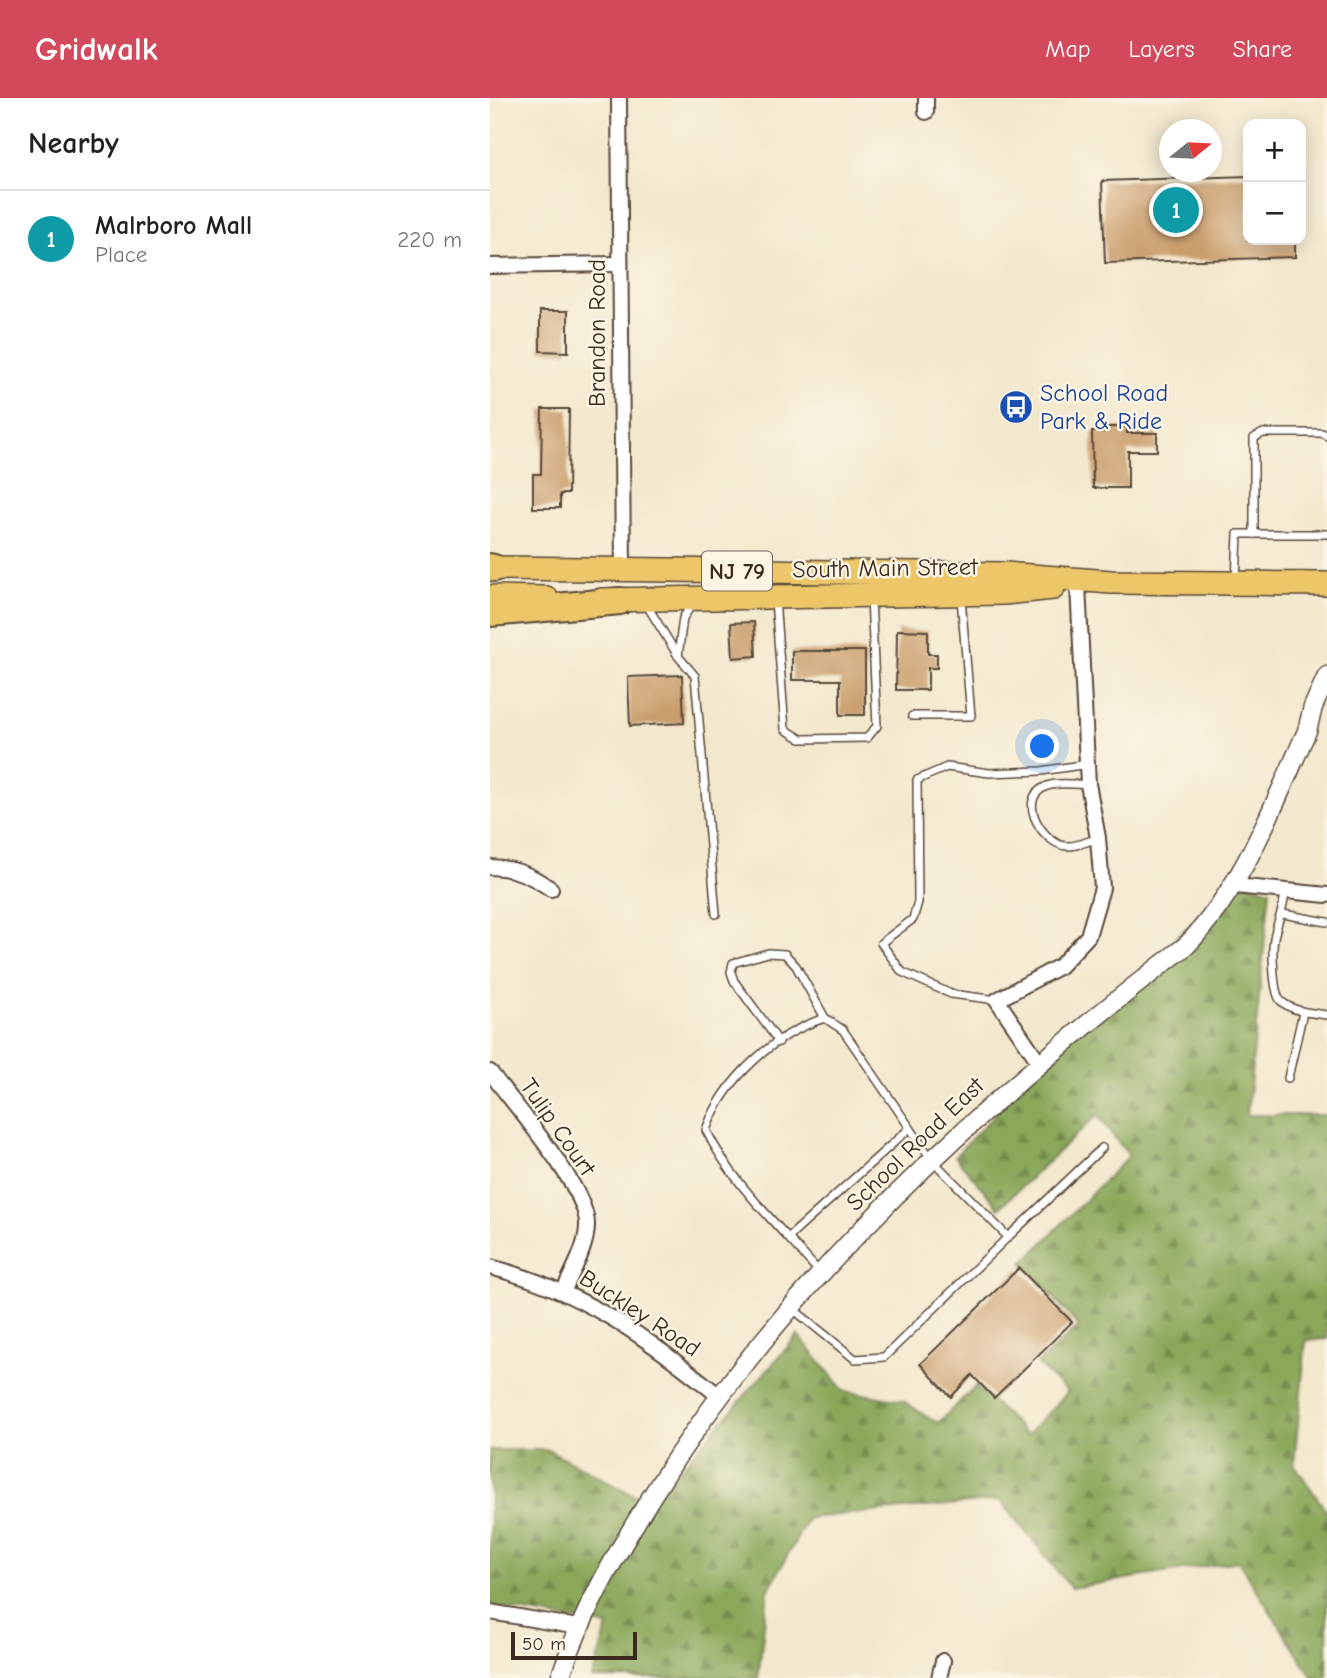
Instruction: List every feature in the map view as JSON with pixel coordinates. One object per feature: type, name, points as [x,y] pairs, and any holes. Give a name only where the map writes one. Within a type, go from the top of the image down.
[{"type":"highway","points":[[490,613],[632,601]]},
{"type":"main road","name":"South Main Street","points":[[491,568],[1005,574],[1111,582],[1327,584]]},
{"type":"main road","name":"South Main Street","points":[[490,597],[632,601],[775,595],[1004,593],[1111,582]]},
{"type":"street","name":"Brandon Road","points":[[619,98],[623,569]]},
{"type":"street","points":[[490,266],[620,264]]},
{"type":"street","points":[[1040,1062],[997,1000],[1060,966],[1088,936],[1102,888],[1098,838],[1088,784],[1078,586]]},
{"type":"street","name":"School Road East","points":[[560,1678],[578,1627],[621,1546],[692,1432],[821,1273],[932,1160],[1040,1062],[1187,945],[1235,886],[1307,731],[1313,707],[1326,678]]},
{"type":"street","points":[[490,867],[530,874],[551,889]]},
{"type":"street","points":[[1235,886],[1327,895]]},
{"type":"street","name":"Tulip Court","points":[[490,1072],[564,1172],[583,1205],[587,1223],[584,1242],[564,1290]]},
{"type":"street","name":"Buckley Road","points":[[490,1266],[564,1290],[650,1343],[719,1396]]},
{"type":"street","points":[[490,1612],[578,1627]]},
{"type":"street","points":[[939,1678],[943,1661]]},
{"type":"lane","points":[[1254,534],[1254,438],[1263,433],[1322,433],[1327,436]]},
{"type":"lane","points":[[1236,583],[1238,534],[1327,534]]},
{"type":"lane","points":[[775,595],[785,729],[801,740],[867,738],[877,726],[871,594]]},
{"type":"lane","points":[[912,716],[971,716],[961,594]]},
{"type":"lane","points":[[678,656],[683,618],[697,598]]},
{"type":"lane","points":[[632,601],[695,676],[716,914]]},
{"type":"lane","points":[[997,1000],[951,994],[902,972],[881,943],[913,919],[918,902],[917,780],[947,767],[989,773],[1041,771],[1088,764]]},
{"type":"lane","points":[[1088,784],[1051,785],[1041,789],[1033,798],[1032,811],[1038,824],[1055,843],[1067,846],[1098,838]]},
{"type":"lane","points":[[1285,890],[1283,914],[1274,938],[1275,992],[1280,1001],[1303,1012],[1327,1015]]},
{"type":"lane","points":[[1283,914],[1327,922]]},
{"type":"lane","points":[[779,1042],[734,981],[733,963],[768,953],[785,954],[796,966],[825,1018],[843,1030],[932,1160],[1008,1237]]},
{"type":"lane","points":[[1288,1078],[1303,1012]]},
{"type":"lane","points":[[821,1273],[715,1150],[706,1130],[715,1105],[755,1060],[798,1026],[825,1018]]},
{"type":"lane","points":[[789,1237],[910,1128]]},
{"type":"lane","points":[[792,1308],[855,1359],[884,1357],[1102,1147]]},
{"type":"green space","points":[[1239,880],[1270,890],[1247,1115],[1327,1115],[1327,1339],[1306,1340],[1294,1464],[1327,1512],[1327,1678],[1313,1678],[1238,1561],[1071,1588],[1000,1500],[808,1518],[768,1591],[758,1678],[592,1678],[608,1626],[490,1606],[490,1450],[549,1450],[650,1504],[798,1335],[844,1391],[903,1401],[938,1423],[976,1386],[1027,1435],[1068,1392],[1037,1364],[1079,1326],[1023,1263],[1129,1156],[1097,1115],[999,1208],[955,1156],[1081,1024]]},
{"type":"building","points":[[1243,176],[1243,245],[1295,245],[1295,257],[1105,263],[1102,181],[1159,179],[1159,182],[1222,182],[1222,177]]},
{"type":"building","points":[[540,311],[568,311],[568,352],[540,351]]},
{"type":"building","points":[[542,409],[569,409],[568,494],[560,494],[560,508],[533,508],[533,474],[541,474]]},
{"type":"building","points":[[1107,427],[1127,427],[1127,433],[1157,433],[1157,451],[1128,451],[1128,488],[1093,488],[1092,432],[1107,432]]},
{"type":"building","points":[[754,622],[756,656],[733,658],[731,623]]},
{"type":"building","points":[[897,630],[928,631],[928,654],[937,654],[937,668],[928,668],[928,690],[896,690]]},
{"type":"building","points":[[792,651],[865,651],[865,715],[840,715],[840,680],[792,680]]},
{"type":"building","points":[[682,675],[684,723],[630,726],[628,677]]},
{"type":"building","points":[[1019,1268],[1072,1322],[994,1398],[972,1375],[951,1397],[920,1364]]},
{"type":"place","name":"Malrboro Mall","points":[[1176,210]]},
{"type":"place","name":"School Road Park & Ride","points":[[1016,407]]}]
